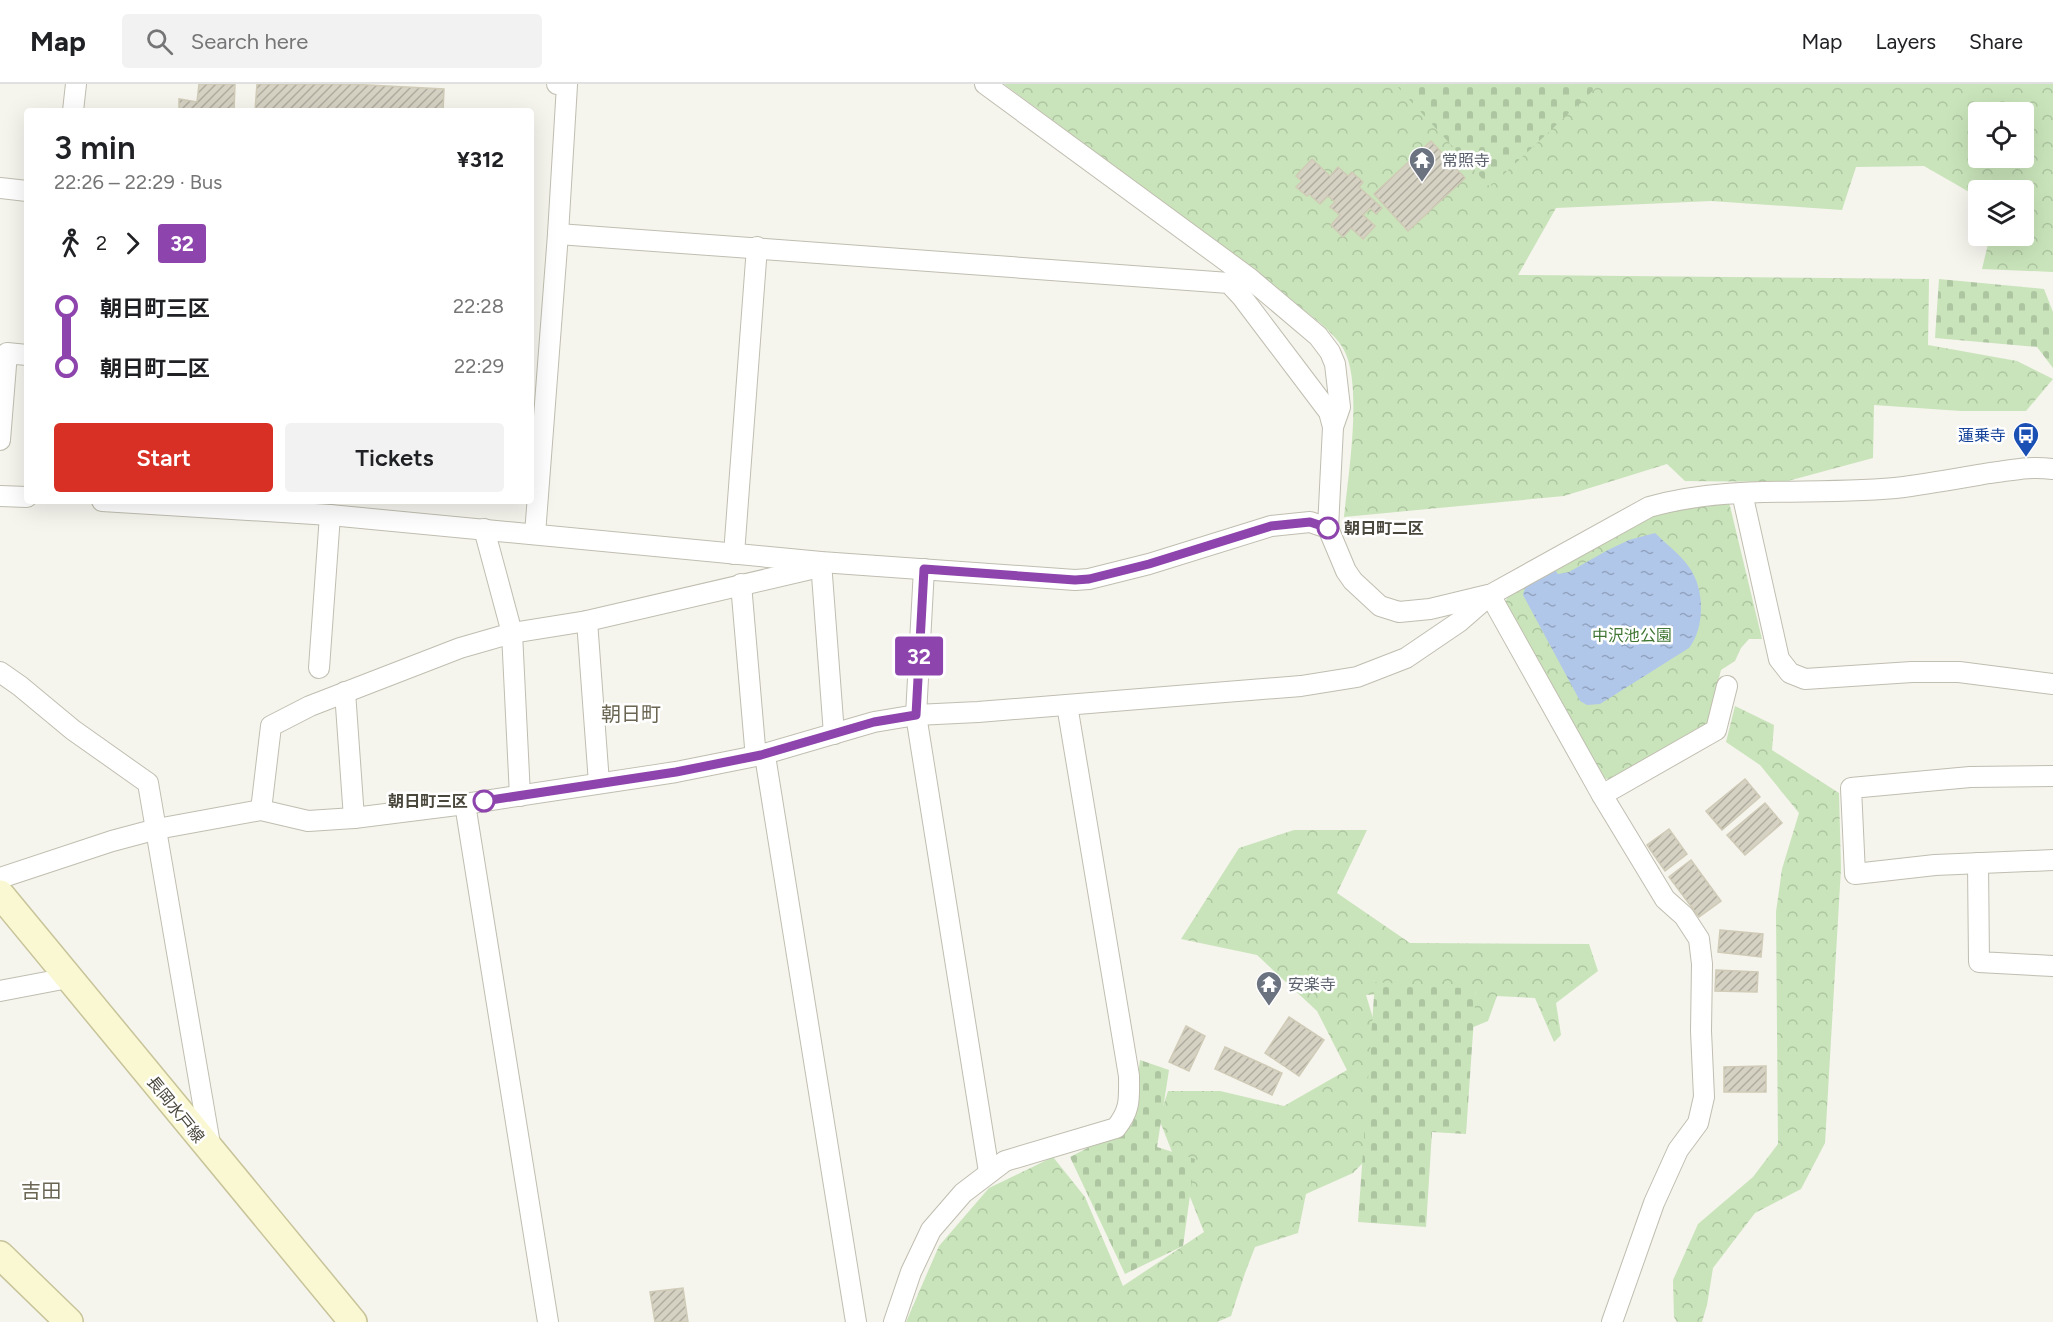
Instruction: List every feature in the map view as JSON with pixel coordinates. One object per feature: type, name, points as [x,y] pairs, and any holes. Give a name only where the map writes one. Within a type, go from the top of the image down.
[{"type":"main road","name":"長岡水戸線","points":[[0,894],[353,1322]]},
{"type":"main road","points":[[0,1255],[69,1322]]},
{"type":"street","points":[[73,108],[76,84]]},
{"type":"street","points":[[535,534],[567,85],[557,84]]},
{"type":"street","points":[[985,84],[1248,277],[1318,336],[1330,352],[1335,364],[1340,407],[1333,427],[1328,528],[1346,571],[1353,581],[1380,606],[1399,612],[1431,609],[1490,595]]},
{"type":"street","points":[[0,188],[24,191]]},
{"type":"street","points":[[558,234],[1229,283],[1329,412],[1333,427]]},
{"type":"street","points":[[734,554],[757,247]]},
{"type":"street","points":[[0,440],[7,353],[24,355]]},
{"type":"street","points":[[0,878],[81,850],[157,829],[261,810],[308,821],[354,818],[465,804],[676,772],[761,755],[874,722],[916,715],[1301,686],[1357,677],[1406,658],[1460,622],[1490,595],[1649,507],[1671,501],[1718,494],[1868,490],[1904,487],[2031,466],[2053,469]]},
{"type":"street","points":[[1742,493],[1779,658],[1790,673],[1805,679],[1912,672],[1959,672],[2053,684]]},
{"type":"street","points":[[0,496],[24,497]]},
{"type":"street","points":[[151,504],[330,515],[821,562],[1075,580],[1089,579],[1149,564],[1271,526],[1310,522],[1328,528]]},
{"type":"street","points":[[319,668],[330,515]]},
{"type":"street","points":[[484,529],[512,633],[520,796]]},
{"type":"street","points":[[261,810],[272,726],[310,706],[460,648],[512,633],[587,621],[811,569],[821,562]]},
{"type":"street","points":[[821,562],[834,734]]},
{"type":"street","points":[[924,569],[916,715],[989,1172]]},
{"type":"street","points":[[741,584],[755,747],[766,762],[856,1322]]},
{"type":"street","points":[[1490,595],[1602,795],[1665,899],[1684,916],[1699,939],[1704,1097],[1698,1123],[1678,1150],[1654,1203],[1612,1322]]},
{"type":"street","points":[[587,621],[599,783]]},
{"type":"street","points":[[0,672],[73,730],[148,783],[212,1152]]},
{"type":"street","points":[[1602,795],[1716,730],[1727,686]]},
{"type":"street","points":[[345,693],[354,818]]},
{"type":"street","points":[[894,1322],[911,1272],[931,1230],[963,1193],[1005,1161],[1116,1128],[1126,1116],[1129,1102],[1129,1076],[1067,705]]},
{"type":"street","points":[[2053,776],[1970,777],[1851,788],[1855,874],[1935,865],[2053,860]]},
{"type":"street","points":[[465,804],[548,1322]]},
{"type":"street","points":[[1978,863],[1979,962],[2053,966]]},
{"type":"street","points":[[0,991],[68,978]]},
{"type":"green space","points":[[1004,84],[2053,84],[2053,272],[1982,269],[1988,246],[2034,246],[2034,180],[1968,180],[1968,191],[1924,166],[1856,167],[1842,210],[1711,201],[1556,208],[1518,275],[1929,279],[1928,345],[2017,361],[2053,379],[2026,411],[1961,411],[1874,405],[1873,458],[1784,482],[1685,481],[1667,464],[1564,496],[1344,517],[1353,432],[1353,385],[1350,366],[1344,350],[1331,333],[1312,316]]},
{"type":"green space","points":[[1395,84],[1600,84],[1490,187]]},
{"type":"green space","points":[[1939,279],[2044,289],[2053,312],[2053,368],[2037,347],[1935,338]]},
{"type":"green space","name":"中沢池公園","points":[[1729,502],[1762,639],[1749,639],[1741,648],[1735,661],[1721,670],[1707,723],[1609,779],[1599,778],[1505,604],[1509,591],[1651,517],[1685,507]]},
{"type":"green space","points":[[1735,706],[1774,725],[1772,750],[1839,793],[1841,868],[1825,1143],[1801,1189],[1755,1213],[1713,1268],[1702,1322],[1677,1322],[1674,1317],[1673,1280],[1698,1224],[1753,1177],[1778,1144],[1776,912],[1782,869],[1799,813],[1760,765],[1726,742]]},
{"type":"green space","points":[[1294,830],[1367,830],[1337,893],[1410,943],[1589,944],[1598,971],[1556,1003],[1561,1035],[1554,1042],[1535,998],[1497,996],[1488,1021],[1471,1028],[1476,989],[1366,995],[1378,1035],[1397,1128],[1353,1173],[1306,1194],[1298,1233],[1255,1247],[1231,1316],[1217,1322],[906,1322],[939,1246],[989,1188],[1053,1157],[1085,1197],[1123,1286],[1204,1232],[1159,1119],[1168,1091],[1220,1091],[1284,1106],[1347,1070],[1317,1011],[1257,955],[1181,939],[1239,848]]},
{"type":"green space","points":[[1375,982],[1476,989],[1466,1134],[1432,1132],[1426,1227],[1358,1222]]},
{"type":"green space","points":[[1140,1060],[1169,1070],[1157,1147],[1195,1159],[1183,1246],[1125,1274],[1070,1157],[1132,1125]]},
{"type":"water","points":[[1655,533],[1677,553],[1694,576],[1701,608],[1698,630],[1689,648],[1600,704],[1587,705],[1580,701],[1523,595],[1527,585],[1540,576],[1555,570],[1558,574],[1569,572],[1629,540]]},
{"type":"building","points":[[199,84],[235,84],[234,108],[179,108],[179,99],[197,102]]},
{"type":"building","points":[[257,84],[349,84],[444,89],[443,108],[255,108]]},
{"type":"building","points":[[1431,141],[1465,178],[1408,231],[1374,194]]},
{"type":"building","points":[[1312,159],[1330,176],[1338,167],[1348,176],[1352,172],[1363,182],[1359,187],[1382,208],[1376,214],[1370,208],[1363,215],[1375,226],[1363,239],[1351,228],[1343,237],[1331,225],[1340,215],[1330,207],[1335,202],[1328,196],[1320,204],[1309,194],[1307,196],[1296,187],[1302,181],[1296,176]]},
{"type":"building","points":[[1745,779],[1760,797],[1722,830],[1706,811]]},
{"type":"building","points":[[1765,803],[1782,823],[1745,855],[1727,835]]},
{"type":"building","points":[[1669,829],[1687,854],[1665,871],[1647,845]]},
{"type":"building","points":[[1691,860],[1721,901],[1699,917],[1669,877]]},
{"type":"building","points":[[1720,930],[1763,934],[1761,957],[1718,952]]},
{"type":"building","points":[[1716,970],[1758,972],[1757,992],[1715,991]]},
{"type":"building","points":[[1289,1017],[1324,1040],[1299,1076],[1265,1053]]},
{"type":"building","points":[[1186,1026],[1205,1036],[1189,1071],[1169,1062]]},
{"type":"building","points":[[1225,1047],[1282,1073],[1272,1095],[1215,1069]]},
{"type":"building","points":[[1766,1066],[1766,1092],[1724,1092],[1724,1067]]},
{"type":"building","points":[[683,1288],[688,1322],[655,1322],[650,1292]]},
{"type":"bus line","name":"32","points":[[484,801],[676,772],[761,755],[874,722],[916,715],[924,569],[1075,580],[1089,579],[1149,564],[1271,526],[1310,522],[1322,524],[1328,528]]},
{"type":"place","name":"常照寺","points":[[1422,183]]},
{"type":"place","name":"蓮乗寺","points":[[2026,458]]},
{"type":"place","name":"朝日町二区","points":[[1328,528]]},
{"type":"place","name":"朝日町三区","points":[[484,801]]},
{"type":"place","name":"安楽寺","points":[[1269,1007]]},
{"type":"district","name":"朝日町","points":[[631,714]]},
{"type":"district","name":"吉田","points":[[41,1191]]}]
